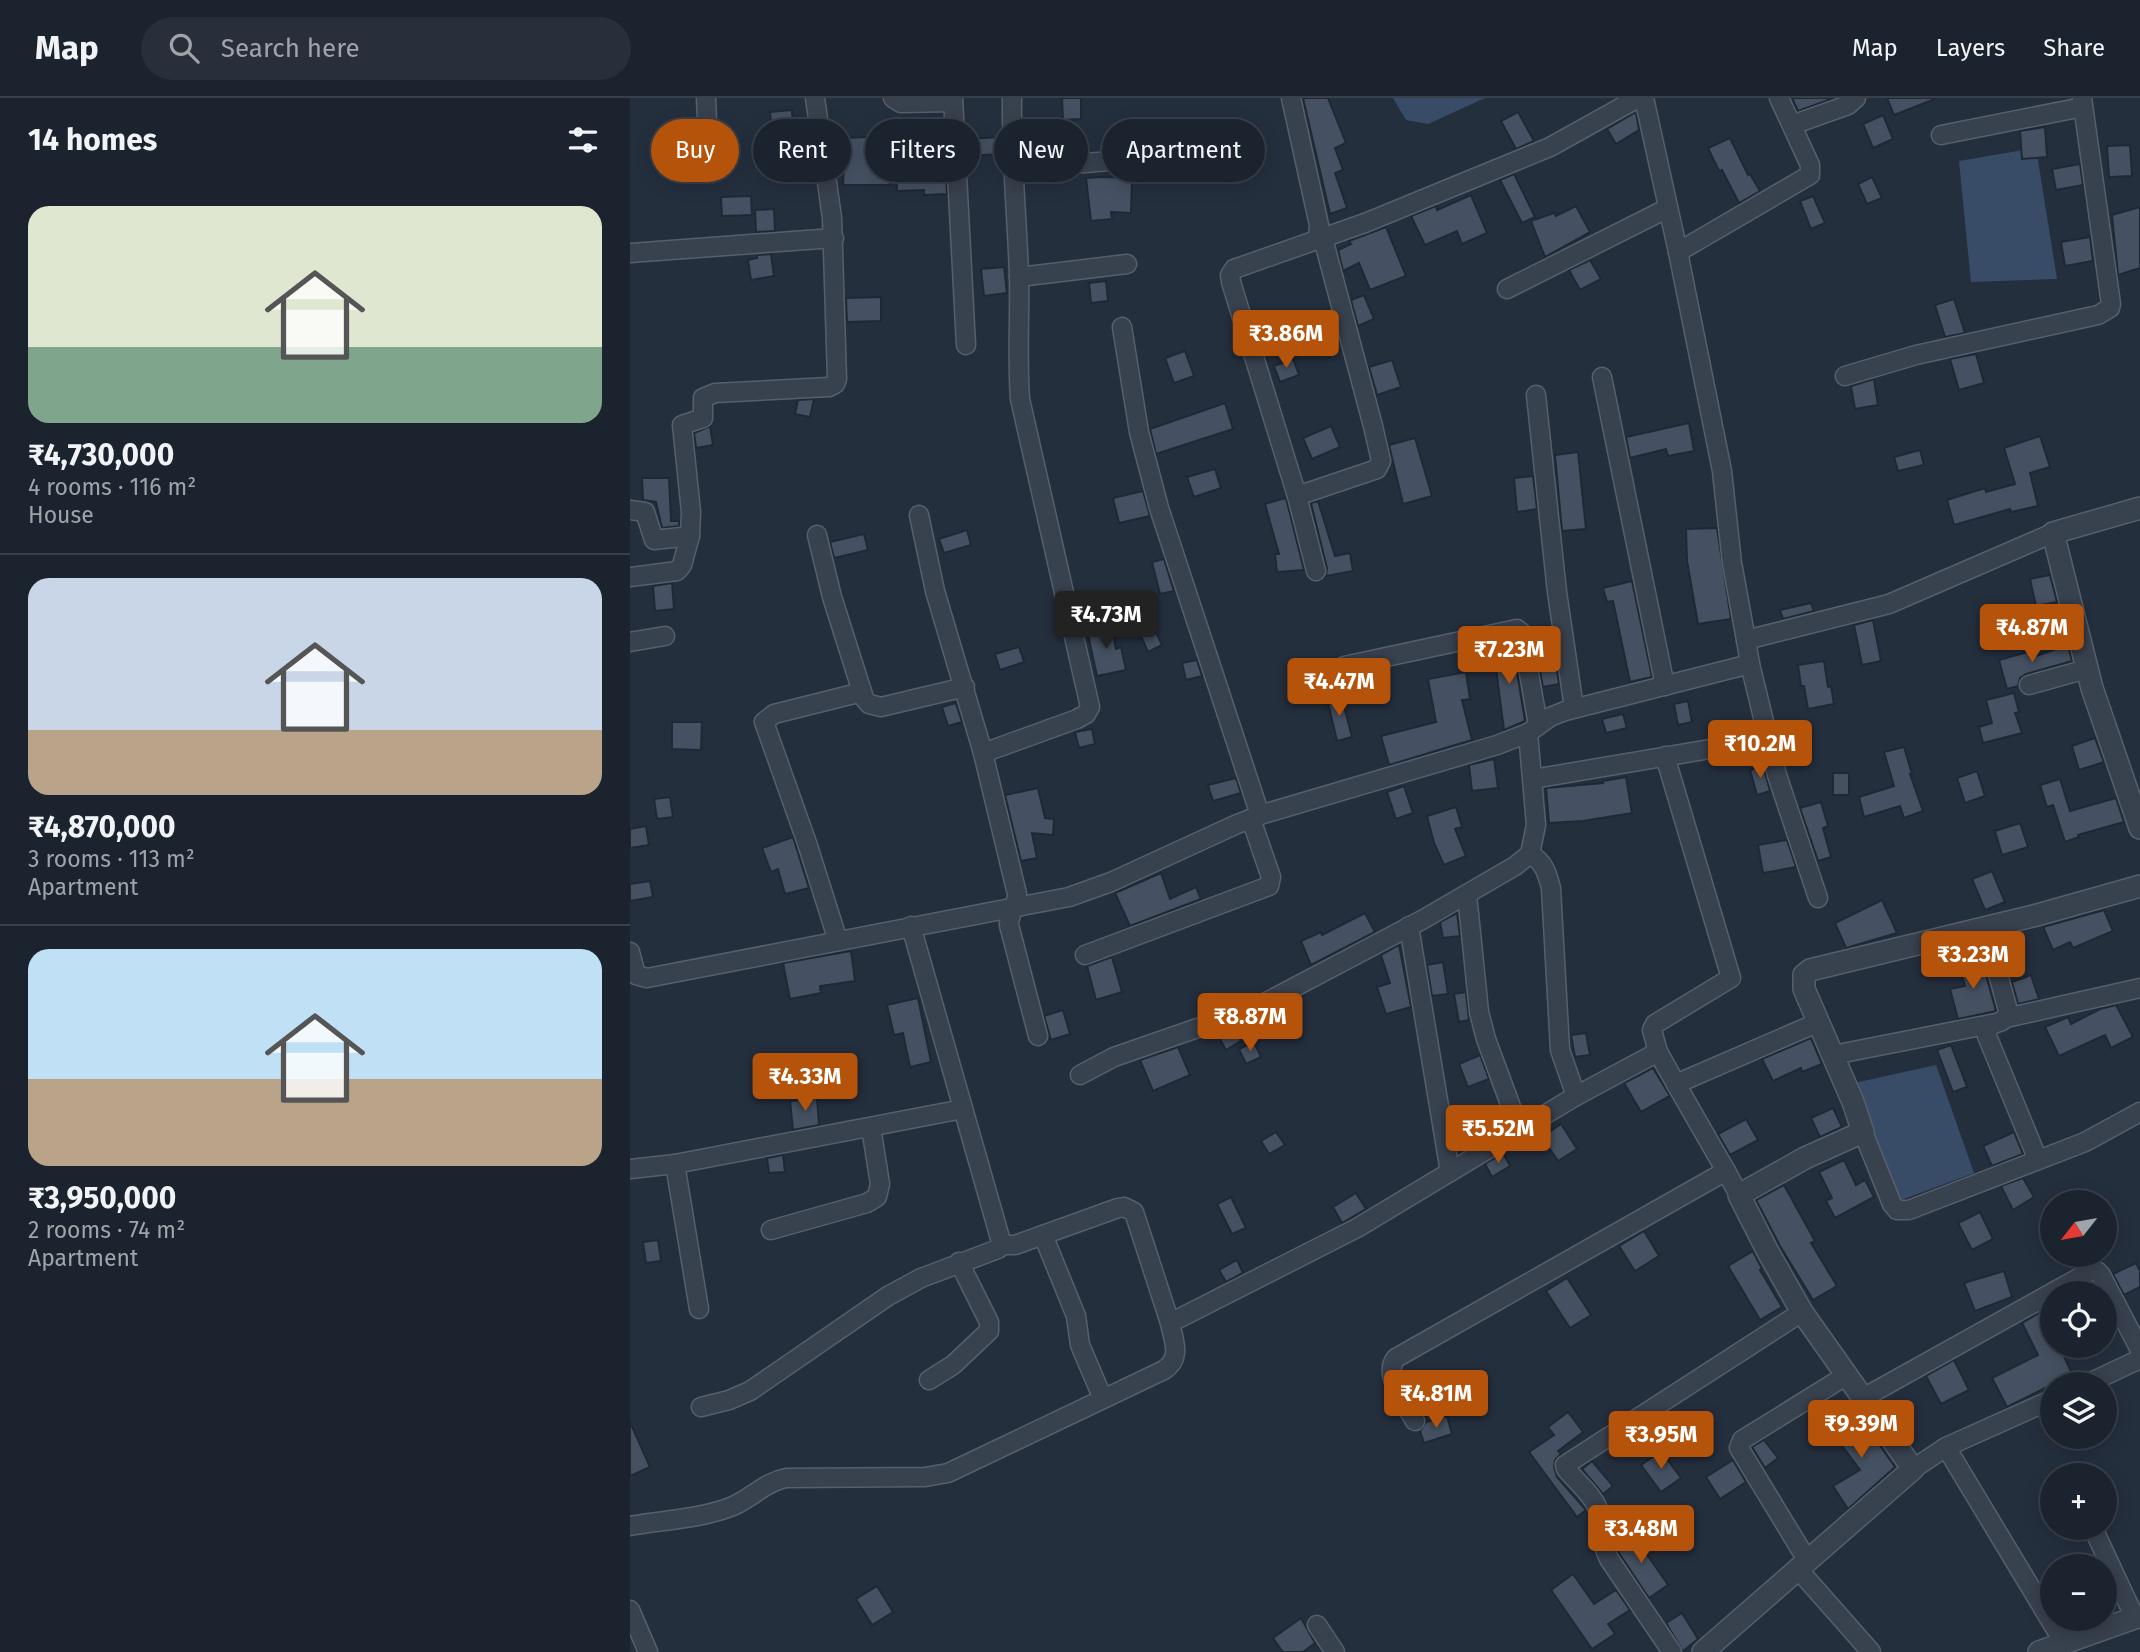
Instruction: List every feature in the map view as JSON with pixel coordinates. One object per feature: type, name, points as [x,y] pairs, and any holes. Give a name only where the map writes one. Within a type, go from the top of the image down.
[{"type":"street","points":[[706,98],[707,119]]},
{"type":"street","points":[[630,578],[680,569],[690,536],[691,512],[682,425],[703,418],[703,398],[715,393],[829,387],[835,384],[834,238],[815,98]]},
{"type":"street","points":[[894,98],[901,103],[953,100],[966,345]]},
{"type":"street","points":[[1012,98],[1012,119]]},
{"type":"street","points":[[1291,98],[1319,225],[1318,239],[1325,246],[1381,465],[1377,470],[1297,496]]},
{"type":"street","points":[[1316,571],[1297,496],[1230,275],[1234,269],[1376,219],[1550,147],[1638,98]]},
{"type":"street","points":[[1644,98],[1722,471],[1732,563],[1750,664],[1777,775],[1818,898]]},
{"type":"street","points":[[1678,252],[1810,175],[1810,165],[1779,98]]},
{"type":"street","points":[[1792,125],[1847,105],[1856,98]]},
{"type":"street","points":[[1845,376],[1916,355],[2098,315],[2110,308],[2083,102],[1941,135]]},
{"type":"street","points":[[983,753],[1077,719],[1086,714],[1090,707],[1020,399],[1017,359],[1019,276],[1013,182]]},
{"type":"street","points":[[1507,289],[1668,208]]},
{"type":"street","points":[[630,253],[834,238]]},
{"type":"street","points":[[1019,276],[1127,264]]},
{"type":"street","points":[[1085,955],[1269,886],[1272,877],[1256,817],[1159,508],[1139,432],[1122,327]]},
{"type":"street","points":[[1602,377],[1665,686]]},
{"type":"street","points":[[1536,395],[1574,708]]},
{"type":"street","points":[[1746,640],[1889,604],[2053,533],[2140,509]]},
{"type":"street","points":[[630,510],[645,512],[654,540],[690,536]]},
{"type":"street","points":[[919,515],[935,591],[983,753],[1017,894],[1009,925],[1038,1036]]},
{"type":"street","points":[[2053,533],[2087,669],[2140,828]]},
{"type":"street","points":[[817,535],[832,597],[862,691],[869,704],[881,707],[965,687]]},
{"type":"street","points":[[1080,1075],[1114,1057],[1255,1008],[1467,894],[1530,854],[1536,825],[1533,729],[1522,633],[1517,629],[1344,666]]},
{"type":"street","points":[[630,642],[665,636]]},
{"type":"street","points":[[630,952],[636,975],[647,978],[1069,897],[1111,882],[1256,817],[1497,745],[1574,708],[1750,664]]},
{"type":"street","points":[[2029,685],[2087,669]]},
{"type":"street","points":[[838,941],[764,722],[775,715],[862,691]]},
{"type":"street","points":[[1533,779],[1769,738]]},
{"type":"street","points":[[1665,756],[1731,978],[1655,1024],[1652,1030],[1658,1052],[1802,1312],[1913,1469]]},
{"type":"street","points":[[1530,854],[1545,868],[1551,888],[1560,1050],[1576,1096]]},
{"type":"street","points":[[2140,886],[1810,970],[1804,975],[1802,983],[1853,1101],[1892,1204],[1897,1210],[1909,1210],[2085,1142],[2140,1112]]},
{"type":"street","points":[[1467,894],[1479,1012],[1486,1039],[1520,1131]]},
{"type":"street","points":[[911,926],[1002,1245]]},
{"type":"street","points":[[1409,926],[1450,1172]]},
{"type":"street","points":[[1985,927],[2008,1008],[1999,1021],[1986,1030],[1987,1036],[2038,1160]]},
{"type":"street","points":[[1833,1055],[1999,1021],[2140,988]]},
{"type":"street","points":[[1676,1084],[1819,1022]]},
{"type":"street","points":[[1170,1323],[1297,1260],[1576,1096],[1658,1052]]},
{"type":"street","points":[[630,1169],[675,1164],[963,1110]]},
{"type":"street","points":[[771,1230],[877,1198],[880,1184],[871,1127]]},
{"type":"street","points":[[1739,1195],[1805,1158],[1863,1132]]},
{"type":"street","points":[[675,1164],[699,1309]]},
{"type":"street","points":[[1415,1421],[1391,1375],[1391,1363],[1396,1358],[1726,1171]]},
{"type":"street","points":[[630,1527],[723,1509],[744,1500],[775,1480],[786,1478],[925,1477],[948,1473],[1172,1365],[1176,1357],[1170,1323],[1133,1212],[1118,1208],[1015,1245],[1002,1245],[998,1249],[920,1278],[888,1296],[750,1391],[729,1400],[701,1406]]},
{"type":"street","points":[[1043,1235],[1076,1316],[1080,1345],[1103,1399]]},
{"type":"street","points":[[929,1380],[953,1365],[989,1331],[989,1322],[959,1262]]},
{"type":"street","points":[[1863,1398],[2091,1270],[2101,1275],[2140,1350]]},
{"type":"street","points":[[1672,1652],[1609,1559],[1603,1545],[1596,1504],[1566,1469],[1565,1463],[1802,1312]]},
{"type":"street","points":[[2112,1372],[2140,1359]]},
{"type":"street","points":[[1847,1375],[1742,1440],[1738,1448],[1802,1564],[1871,1652]]},
{"type":"street","points":[[1703,1652],[1913,1469],[1946,1447],[2040,1405]]},
{"type":"street","points":[[1946,1447],[2064,1643]]},
{"type":"street","points":[[2039,1652],[2138,1617],[2099,1540]]},
{"type":"street","points":[[630,1610],[648,1652]]},
{"type":"street","points":[[1317,1625],[1335,1652]]},
{"type":"water","points":[[1393,98],[1485,98],[1428,124],[1406,120]]},
{"type":"water","points":[[2036,148],[2057,279],[1971,282],[1959,161]]},
{"type":"water","points":[[1936,1065],[1974,1173],[1901,1200],[1850,1084]]},
{"type":"building","points":[[1062,98],[1081,98],[1081,119],[1063,119]]},
{"type":"building","points":[[1303,98],[1328,98],[1346,143],[1335,148],[1343,170],[1335,173],[1347,208],[1330,214]]},
{"type":"building","points":[[1792,98],[1834,98],[1798,111]]},
{"type":"building","points":[[1887,98],[1935,98],[1935,99],[1894,115]]},
{"type":"building","points":[[792,110],[792,119],[771,119],[770,112]]},
{"type":"building","points":[[1518,112],[1534,141],[1516,149],[1501,121]]},
{"type":"building","points":[[1636,112],[1639,130],[1616,144],[1607,129]]},
{"type":"building","points":[[1883,115],[1893,139],[1873,148],[1863,124]]},
{"type":"building","points":[[2045,127],[2047,157],[2022,159],[2020,131]]},
{"type":"building","points":[[865,137],[865,182],[890,182],[890,185],[843,185],[843,182],[851,182],[851,138]]},
{"type":"building","points":[[994,137],[994,154],[980,155],[980,138]]},
{"type":"building","points":[[1730,138],[1748,175],[1750,174],[1760,191],[1739,203],[1708,148]]},
{"type":"building","points":[[2130,145],[2132,176],[2109,177],[2107,146]]},
{"type":"building","points":[[2080,164],[2083,185],[2056,190],[2052,169]]},
{"type":"building","points":[[1514,174],[1535,217],[1522,223],[1500,180]]},
{"type":"building","points":[[1102,177],[1102,182],[1132,182],[1131,213],[1111,212],[1112,219],[1091,221],[1088,178]]},
{"type":"building","points":[[1872,177],[1882,198],[1867,204],[1858,184]]},
{"type":"building","points":[[897,182],[946,182],[947,194],[924,195],[924,190],[897,191]]},
{"type":"building","points":[[1471,195],[1487,233],[1462,244],[1457,231],[1425,245],[1411,216],[1436,206],[1437,210]]},
{"type":"building","points":[[751,196],[752,215],[722,216],[721,197]]},
{"type":"building","points":[[1813,196],[1825,223],[1811,229],[1800,201]]},
{"type":"building","points":[[1576,206],[1590,232],[1545,257],[1531,221],[1554,213],[1556,216]]},
{"type":"building","points":[[2140,207],[2140,268],[2118,275],[2112,215]]},
{"type":"building","points":[[774,209],[775,231],[756,232],[755,210]]},
{"type":"building","points":[[1386,227],[1406,276],[1370,290],[1359,263],[1343,271],[1338,250],[1351,244],[1349,241]]},
{"type":"building","points":[[2090,237],[2093,261],[2065,266],[2061,242]]},
{"type":"building","points":[[771,254],[774,276],[751,280],[748,260],[757,258],[757,255]]},
{"type":"building","points":[[1590,260],[1601,279],[1580,290],[1569,270]]},
{"type":"building","points":[[1004,267],[1007,293],[984,296],[981,269]]},
{"type":"building","points":[[1106,281],[1108,301],[1091,303],[1089,283]]},
{"type":"building","points":[[1364,295],[1374,319],[1358,326],[1351,300]]},
{"type":"building","points":[[881,297],[881,321],[847,322],[846,298]]},
{"type":"building","points":[[1954,299],[1965,333],[1945,337],[1935,305]]},
{"type":"building","points":[[1273,331],[1277,351],[1265,353],[1259,333]]},
{"type":"building","points":[[1185,351],[1194,376],[1174,383],[1165,358]]},
{"type":"building","points":[[1976,354],[1984,383],[1959,390],[1950,359]]},
{"type":"building","points":[[1293,359],[1299,375],[1280,382],[1274,366]]},
{"type":"building","points":[[1392,360],[1401,387],[1377,395],[1369,367]]},
{"type":"building","points":[[1874,379],[1878,405],[1855,409],[1851,386]]},
{"type":"building","points":[[814,399],[810,417],[795,414],[798,400]]},
{"type":"building","points":[[1225,403],[1233,429],[1156,454],[1150,429]]},
{"type":"building","points":[[1689,423],[1694,451],[1668,456],[1666,449],[1630,458],[1626,437]]},
{"type":"building","points":[[710,426],[713,445],[696,448],[694,433]]},
{"type":"building","points":[[1331,426],[1340,447],[1312,459],[1303,438]]},
{"type":"building","points":[[2040,436],[2050,467],[2030,473],[2038,506],[2011,512],[2010,509],[1954,525],[1947,500],[1985,488],[1986,492],[2015,484],[2004,448]]},
{"type":"building","points":[[1415,438],[1432,496],[1403,504],[1389,445]]},
{"type":"building","points":[[1920,450],[1924,465],[1898,471],[1894,457]]},
{"type":"building","points":[[1578,452],[1586,529],[1562,531],[1555,455]]},
{"type":"building","points":[[1215,469],[1221,488],[1194,497],[1187,477]]},
{"type":"building","points":[[1533,476],[1537,509],[1517,512],[1514,478]]},
{"type":"building","points":[[642,478],[669,478],[671,521],[679,521],[679,526],[662,528],[656,502],[643,500]]},
{"type":"building","points":[[1143,491],[1150,516],[1119,523],[1113,498]]},
{"type":"building","points":[[1286,498],[1304,570],[1277,572],[1275,554],[1279,554],[1265,504]]},
{"type":"building","points":[[1318,501],[1335,556],[1350,553],[1353,571],[1326,576],[1327,568],[1311,503]]},
{"type":"building","points":[[1717,528],[1731,619],[1698,624],[1687,561],[1686,529]]},
{"type":"building","points":[[967,530],[971,545],[944,553],[939,539]]},
{"type":"building","points":[[864,534],[868,550],[834,558],[830,542]]},
{"type":"building","points":[[1164,559],[1174,591],[1160,594],[1152,562]]},
{"type":"building","points":[[2050,575],[2057,602],[2036,606],[2030,579]]},
{"type":"building","points":[[1632,581],[1652,677],[1630,682],[1613,601],[1607,602],[1603,588]]},
{"type":"building","points":[[672,583],[674,609],[655,611],[653,586]]},
{"type":"building","points":[[1811,603],[1814,611],[1783,619],[1780,610]]},
{"type":"building","points":[[1873,620],[1881,661],[1862,665],[1854,625]]},
{"type":"building","points":[[1111,624],[1116,649],[1121,647],[1126,670],[1097,676],[1087,630]]},
{"type":"building","points":[[1550,626],[1559,684],[1543,687],[1532,629]]},
{"type":"building","points":[[1155,630],[1162,645],[1148,652],[1141,636]]},
{"type":"building","points":[[1512,642],[1525,721],[1504,730],[1493,646]]},
{"type":"building","points":[[2068,645],[2072,661],[2026,674],[2020,678],[2018,686],[2007,689],[1999,660],[2035,650],[2036,656]]},
{"type":"building","points":[[1019,647],[1024,662],[1000,670],[995,654]]},
{"type":"building","points":[[1197,660],[1202,676],[1186,680],[1182,663]]},
{"type":"building","points":[[1824,661],[1834,704],[1808,709],[1798,665]]},
{"type":"building","points":[[1466,672],[1470,699],[1462,700],[1472,740],[1389,765],[1381,736],[1436,722],[1428,679]]},
{"type":"building","points":[[2014,693],[2019,712],[2015,713],[2022,733],[1983,743],[1979,727],[1992,723],[1986,700]]},
{"type":"building","points":[[1341,695],[1352,737],[1337,741],[1327,698]]},
{"type":"building","points":[[1688,701],[1692,722],[1678,725],[1674,704]]},
{"type":"building","points":[[956,703],[962,722],[948,726],[942,707]]},
{"type":"building","points":[[1623,714],[1627,728],[1606,733],[1602,719]]},
{"type":"building","points":[[672,722],[702,722],[701,750],[672,749]]},
{"type":"building","points":[[1092,729],[1095,744],[1079,748],[1075,732]]},
{"type":"building","points":[[2095,738],[2104,762],[2079,770],[2072,746]]},
{"type":"building","points":[[1904,747],[1923,811],[1904,818],[1900,806],[1864,817],[1859,797],[1894,786],[1884,752]]},
{"type":"building","points":[[1494,759],[1498,788],[1472,791],[1469,765]]},
{"type":"building","points":[[1763,766],[1770,791],[1757,795],[1750,770]]},
{"type":"building","points":[[1977,771],[1985,796],[1965,803],[1957,778]]},
{"type":"building","points":[[1833,773],[1849,773],[1849,795],[1833,795]]},
{"type":"building","points":[[1626,777],[1632,813],[1549,823],[1546,788],[1603,783]]},
{"type":"building","points":[[1236,778],[1241,793],[1213,801],[1208,785]]},
{"type":"building","points":[[2060,779],[2070,811],[2116,798],[2124,822],[2078,835],[2079,837],[2065,842],[2053,805],[2047,807],[2040,785]]},
{"type":"building","points":[[1404,786],[1413,813],[1396,819],[1387,792]]},
{"type":"building","points":[[1038,788],[1045,818],[1054,819],[1053,835],[1032,833],[1037,858],[1021,861],[1005,795]]},
{"type":"building","points":[[670,797],[673,817],[657,819],[654,799]]},
{"type":"building","points":[[1821,802],[1828,826],[1823,828],[1831,857],[1818,861],[1800,808]]},
{"type":"building","points":[[1456,807],[1462,827],[1455,829],[1466,856],[1444,865],[1434,843],[1427,816]]},
{"type":"building","points":[[2020,823],[2028,847],[2002,855],[1995,831]]},
{"type":"building","points":[[646,826],[649,845],[630,848],[630,829]]},
{"type":"building","points":[[793,837],[809,888],[785,894],[778,869],[771,872],[762,848]]},
{"type":"building","points":[[1787,840],[1796,867],[1763,873],[1758,845]]},
{"type":"building","points":[[1992,871],[2005,902],[1985,910],[1972,879]]},
{"type":"building","points":[[1161,873],[1170,899],[1196,887],[1201,899],[1130,926],[1115,893]]},
{"type":"building","points":[[650,881],[653,897],[630,901],[630,884]]},
{"type":"building","points":[[1882,900],[1897,933],[1846,948],[1835,923]]},
{"type":"building","points":[[2104,910],[2113,931],[2073,948],[2070,942],[2053,950],[2043,927]]},
{"type":"building","points":[[1365,913],[1375,932],[1311,965],[1301,941],[1321,932],[1322,935]]},
{"type":"building","points":[[1457,913],[1460,936],[1443,938],[1440,922]]},
{"type":"building","points":[[1399,945],[1411,1007],[1386,1014],[1377,987],[1390,983],[1381,955]]},
{"type":"building","points":[[851,951],[855,981],[820,986],[821,993],[790,999],[783,963]]},
{"type":"building","points":[[1112,957],[1122,992],[1096,1000],[1087,966]]},
{"type":"building","points":[[1981,957],[1996,1011],[1958,1019],[1950,989],[1965,986],[1958,964]]},
{"type":"building","points":[[1443,962],[1448,994],[1432,996],[1427,965]]},
{"type":"building","points":[[2031,975],[2039,999],[2018,1004],[2012,982]]},
{"type":"building","points":[[1466,992],[1469,1020],[1459,1022],[1454,994]]},
{"type":"building","points":[[918,998],[931,1062],[910,1067],[903,1033],[894,1035],[887,1005]]},
{"type":"building","points":[[2116,1005],[2133,1037],[2111,1048],[2105,1035],[2059,1056],[2045,1027],[2068,1017],[2071,1024],[2100,1009]]},
{"type":"building","points":[[1063,1010],[1070,1034],[1051,1040],[1044,1016]]},
{"type":"building","points":[[1233,1028],[1241,1041],[1226,1050],[1218,1036]]},
{"type":"building","points":[[1586,1033],[1590,1055],[1575,1057],[1571,1035]]},
{"type":"building","points":[[1811,1038],[1822,1064],[1802,1072],[1801,1068],[1773,1081],[1762,1059]]},
{"type":"building","points":[[1254,1042],[1261,1057],[1246,1064],[1239,1049]]},
{"type":"building","points":[[1951,1045],[1967,1087],[1953,1092],[1937,1050]]},
{"type":"building","points":[[1178,1047],[1190,1075],[1153,1091],[1140,1060]]},
{"type":"building","points":[[1480,1055],[1489,1079],[1468,1087],[1459,1064]]},
{"type":"building","points":[[1653,1068],[1670,1096],[1641,1112],[1624,1083]]},
{"type":"building","points":[[817,1098],[819,1125],[793,1130],[790,1101]]},
{"type":"building","points":[[1833,1108],[1842,1127],[1820,1137],[1811,1118]]},
{"type":"building","points":[[1746,1119],[1758,1140],[1730,1155],[1718,1134]]},
{"type":"building","points":[[1561,1124],[1577,1149],[1558,1161],[1542,1137]]},
{"type":"building","points":[[1276,1132],[1285,1145],[1269,1154],[1261,1141]]},
{"type":"building","points":[[2014,1132],[2023,1154],[1992,1166],[1983,1146]]},
{"type":"building","points":[[1503,1153],[1510,1166],[1492,1177],[1485,1164]]},
{"type":"building","points":[[783,1155],[785,1172],[769,1173],[767,1158]]},
{"type":"building","points":[[1844,1160],[1856,1185],[1865,1180],[1874,1197],[1835,1218],[1826,1201],[1832,1198],[1819,1172]]},
{"type":"building","points":[[2023,1178],[2034,1197],[2013,1210],[2001,1186]]},
{"type":"building","points":[[1784,1185],[1815,1241],[1811,1243],[1837,1286],[1813,1300],[1756,1200]]},
{"type":"building","points":[[1356,1193],[1366,1209],[1342,1223],[1333,1207]]},
{"type":"building","points":[[1231,1197],[1246,1228],[1232,1234],[1217,1204]]},
{"type":"building","points":[[1980,1212],[1993,1239],[1972,1250],[1958,1223]]},
{"type":"building","points":[[1644,1231],[1659,1256],[1635,1271],[1619,1246]]},
{"type":"building","points":[[658,1240],[661,1261],[646,1263],[643,1242]]},
{"type":"building","points":[[1753,1251],[1762,1269],[1760,1270],[1782,1307],[1760,1320],[1728,1266]]},
{"type":"building","points":[[1237,1260],[1243,1273],[1226,1282],[1219,1270]]},
{"type":"building","points":[[2136,1263],[2140,1271],[2140,1287],[2124,1295],[2113,1274]]},
{"type":"building","points":[[2004,1271],[2012,1297],[1975,1311],[1964,1283]]},
{"type":"building","points":[[1567,1278],[1591,1315],[1570,1328],[1546,1291]]},
{"type":"building","points":[[2040,1313],[2040,1358],[2065,1358],[2071,1372],[2040,1372],[2040,1390],[2007,1407],[1992,1378],[2038,1355],[2022,1323]]},
{"type":"building","points":[[1954,1360],[1969,1390],[1941,1404],[1926,1376]]},
{"type":"building","points":[[1568,1412],[1583,1432],[1558,1451],[1561,1454],[1555,1460],[1554,1467],[1557,1477],[1586,1510],[1577,1517],[1529,1452],[1554,1435],[1548,1427]]},
{"type":"building","points":[[1858,1414],[1895,1467],[1848,1509],[1833,1486],[1860,1470],[1832,1432]]},
{"type":"building","points":[[1447,1416],[1452,1434],[1424,1443],[1420,1431],[1426,1422]]},
{"type":"building","points":[[630,1422],[650,1467],[630,1476]]},
{"type":"building","points":[[1764,1440],[1778,1458],[1765,1468],[1752,1447]]},
{"type":"building","points":[[1661,1451],[1681,1478],[1661,1492],[1641,1465]]},
{"type":"building","points":[[1733,1460],[1746,1482],[1720,1499],[1706,1477]]},
{"type":"building","points":[[1592,1461],[1613,1486],[1603,1494],[1582,1469]]},
{"type":"building","points":[[1631,1531],[1668,1585],[1649,1598],[1615,1544]]},
{"type":"building","points":[[1573,1574],[1594,1604],[1616,1590],[1630,1610],[1608,1624],[1615,1634],[1592,1649],[1551,1590]]},
{"type":"building","points":[[877,1586],[893,1612],[872,1625],[856,1599]]},
{"type":"building","points":[[1682,1613],[1698,1639],[1683,1651],[1666,1623]]},
{"type":"building","points":[[1301,1618],[1315,1643],[1303,1652],[1283,1652],[1273,1638]]}]
